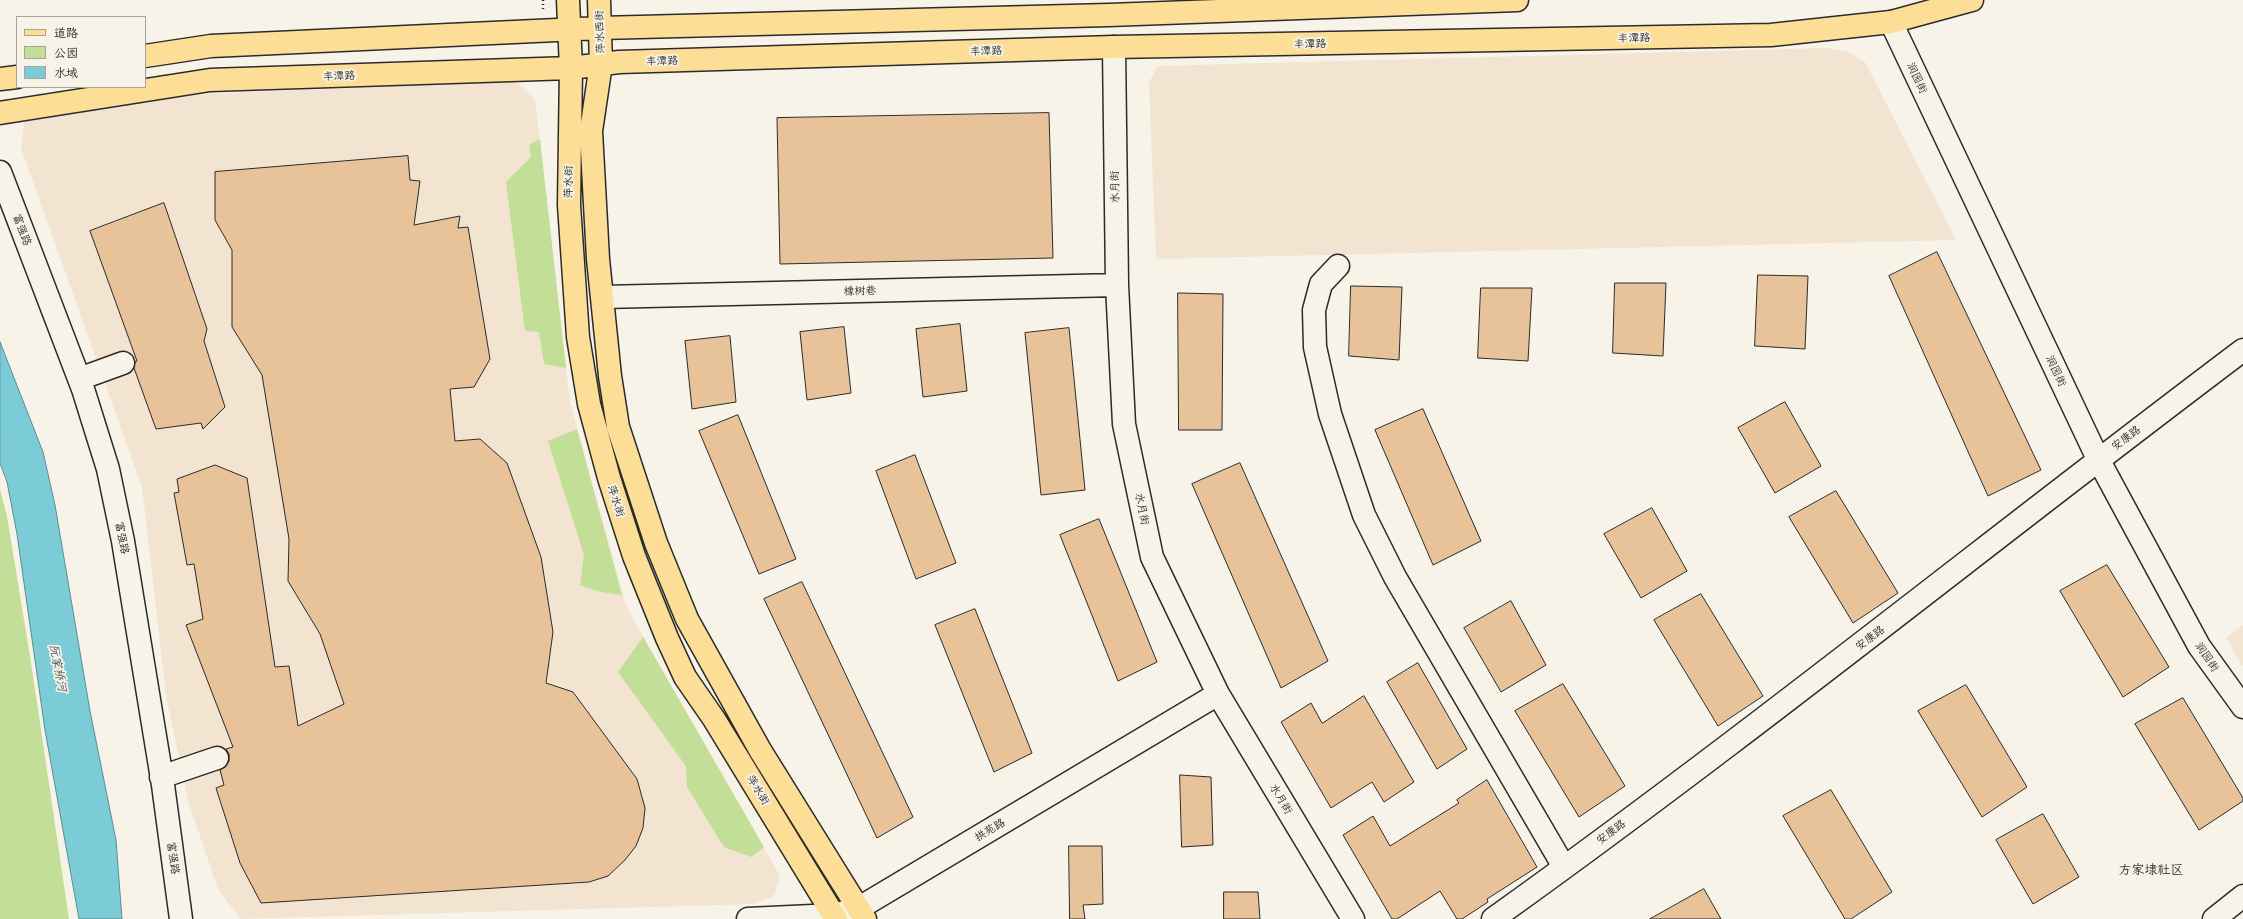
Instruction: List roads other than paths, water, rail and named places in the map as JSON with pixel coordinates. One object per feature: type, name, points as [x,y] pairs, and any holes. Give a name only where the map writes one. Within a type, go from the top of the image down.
[{"type":"main road","points":[[568,0],[569,31]]},
{"type":"main road","name":"萍水西街","points":[[599,0],[601,64]]},
{"type":"main road","points":[[146,56],[211,46],[569,31],[600,28],[1110,15],[1517,0]]},
{"type":"main road","name":"丰潭路","points":[[0,113],[210,80],[571,68],[601,64],[1114,47],[1771,35],[1891,22],[1972,0]]},
{"type":"main road","name":"萍水街","points":[[569,31],[571,68],[569,205],[578,337],[589,404],[609,478],[634,556],[685,677],[714,719],[835,917]]},
{"type":"main road","name":"萍水街","points":[[601,64],[591,130],[598,259],[610,376],[618,426],[656,543],[687,618],[760,750],[862,913]]},
{"type":"main road","points":[[0,79],[16,77]]},
{"type":"street","name":"润园街","points":[[1891,22],[2098,459],[2199,646],[2243,708]]},
{"type":"street","name":"水月街","points":[[1114,47],[1117,285],[1124,424],[1152,557],[1218,694],[1354,919]]},
{"type":"street","name":"富强路","points":[[0,172],[79,379],[111,483],[123,541],[161,777],[181,919]]},
{"type":"street","points":[[1338,266],[1321,284],[1314,310],[1315,347],[1330,414],[1364,515],[1395,577],[1564,867]]},
{"type":"street","name":"橡树巷","points":[[603,297],[1117,285]]},
{"type":"street","name":"安康路","points":[[1493,919],[1908,609],[2098,459],[2243,350]]},
{"type":"street","points":[[79,379],[123,363]]},
{"type":"street","name":"拱苑路","points":[[748,919],[835,917],[862,913],[1218,694]]},
{"type":"street","points":[[161,777],[218,758]]},
{"type":"street","points":[[2214,919],[2243,896]]},
{"type":"water","name":"阮家桥河","points":[[0,342],[43,452],[55,505],[90,711],[116,840],[122,919],[79,919],[45,730],[17,534],[7,482],[0,463]]},
{"type":"district","name":"方家埭社区","points":[[2151,870]]}]
